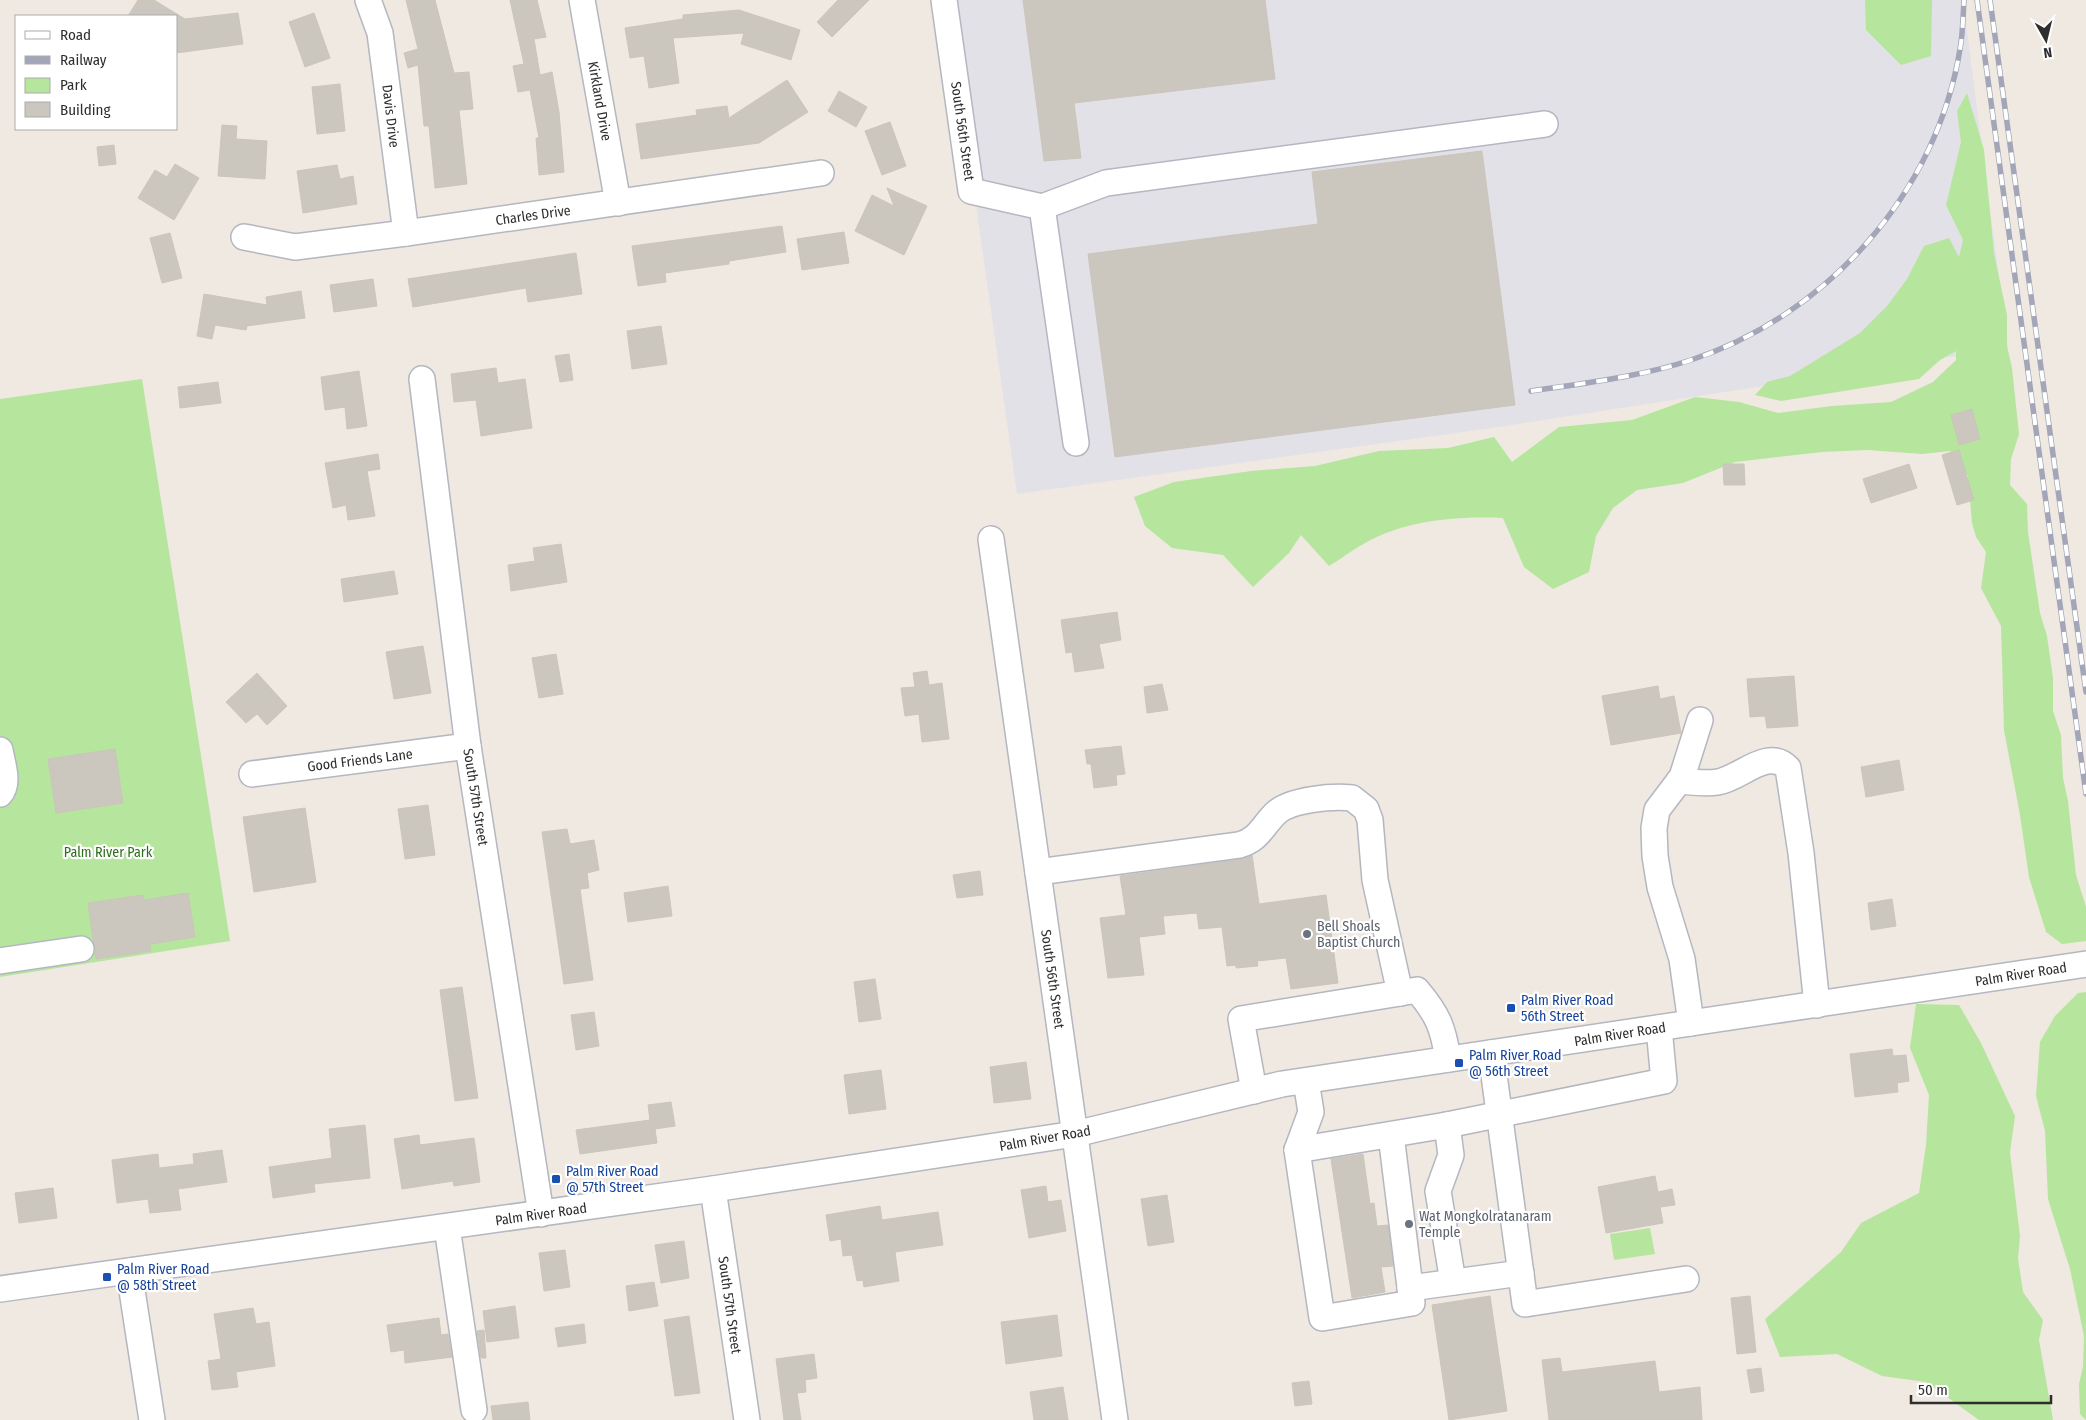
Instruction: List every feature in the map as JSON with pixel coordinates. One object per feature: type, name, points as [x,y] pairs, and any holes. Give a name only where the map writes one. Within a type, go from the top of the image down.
[{"type":"street","name":"Davis Drive","points":[[368,0],[380,33],[406,233]]},
{"type":"street","name":"Kirkland Drive","points":[[582,0],[618,203]]},
{"type":"street","name":"South 56th Street","points":[[944,0],[971,191],[1042,207]]},
{"type":"street","points":[[1076,443],[1042,207],[1106,184],[1545,124]]},
{"type":"street","name":"Charles Drive","points":[[244,236],[295,247],[406,233],[821,173]]},
{"type":"street","name":"South 57th Street","points":[[422,379],[468,746],[541,1214]]},
{"type":"street","name":"South 56th Street","points":[[991,538],[1115,1420]]},
{"type":"street","points":[[1691,1023],[1682,960],[1665,909],[1655,856],[1657,810],[1679,781],[1700,720]]},
{"type":"street","name":"Good Friends Lane","points":[[252,774],[468,746]]},
{"type":"street","points":[[0,750],[5,780],[4,789],[0,794]]},
{"type":"street","points":[[1679,781],[1720,782],[1772,759],[1781,761],[1788,768],[1801,853],[1817,1004]]},
{"type":"street","points":[[1038,872],[1239,845],[1258,836],[1274,815],[1284,807],[1327,798],[1352,798],[1366,810],[1370,820],[1375,880],[1400,992]]},
{"type":"street","points":[[0,961],[81,950]]},
{"type":"street","name":"Palm River Road","points":[[0,1289],[541,1214],[1075,1134],[1254,1091],[1306,1081],[2086,964]]},
{"type":"street","points":[[1254,1091],[1241,1019],[1400,992],[1417,990],[1435,1012],[1444,1035],[1448,1060]]},
{"type":"street","points":[[1296,1150],[1447,1126],[1664,1081],[1659,1028]]},
{"type":"street","points":[[1490,1053],[1525,1304],[1686,1279]]},
{"type":"street","points":[[1306,1081],[1311,1112],[1296,1150],[1322,1318],[1412,1303],[1391,1135]]},
{"type":"street","points":[[1447,1126],[1451,1154],[1438,1191],[1453,1282]]},
{"type":"street","name":"South 57th Street","points":[[713,1189],[747,1420]]},
{"type":"street","points":[[447,1227],[474,1410]]},
{"type":"street","points":[[129,1271],[152,1420]]},
{"type":"street","points":[[1410,1288],[1521,1273]]},
{"type":"shaded area","points":[[947,0],[1963,0],[2008,348],[1499,427],[1017,494]]},
{"type":"green space","points":[[1865,0],[1932,0],[1931,56],[1901,65],[1866,30]]},
{"type":"green space","points":[[1967,93],[1984,150],[1994,253],[2007,315],[2007,346],[2012,368],[2019,434],[2011,459],[2010,485],[2027,504],[2028,532],[2040,613],[2047,636],[2053,678],[2053,711],[2061,735],[2063,778],[2068,801],[2076,875],[2086,907],[2086,941],[2062,944],[2046,932],[2029,877],[2020,815],[2004,730],[2001,626],[1981,588],[1986,552],[1976,537],[1972,523],[1968,476],[1950,451],[1922,454],[1867,450],[1822,452],[1735,462],[1683,483],[1637,490],[1613,508],[1596,536],[1589,572],[1553,589],[1524,567],[1503,518],[1450,519],[1415,524],[1381,535],[1329,566],[1301,535],[1289,553],[1253,587],[1223,555],[1172,548],[1145,526],[1134,497],[1174,482],[1251,471],[1315,466],[1379,451],[1448,448],[1494,437],[1512,462],[1559,427],[1632,420],[1695,397],[1739,402],[1778,413],[1832,406],[1891,402],[1933,382],[1956,360],[1956,351],[1940,360],[1919,379],[1781,401],[1755,395],[1767,382],[1790,376],[1860,333],[1887,306],[1907,279],[1924,246],[1949,238],[1959,257],[1963,240],[1946,205],[1961,142],[1957,111]]},
{"type":"green space","name":"Palm River Park","points":[[142,379],[230,941],[0,977],[0,399]]},
{"type":"green space","points":[[2086,992],[2086,1420],[2080,1414],[2079,1384],[2083,1367],[2084,1336],[2070,1269],[2048,1199],[2045,1131],[2036,1096],[2040,1042],[2055,1016],[2078,993]]},
{"type":"green space","points":[[1916,1004],[1959,1005],[1981,1043],[2015,1116],[2010,1152],[2020,1236],[2018,1258],[2023,1292],[2043,1320],[2039,1340],[2053,1420],[1979,1420],[1926,1382],[1882,1376],[1837,1354],[1780,1357],[1765,1319],[1841,1252],[1861,1223],[1919,1193],[1926,1145],[1929,1095],[1910,1048]]},
{"type":"green space","points":[[1650,1228],[1655,1254],[1614,1260],[1610,1234]]},
{"type":"building","points":[[138,0],[154,0],[185,19],[238,13],[243,44],[178,53],[178,15],[129,15]]},
{"type":"building","points":[[406,0],[435,0],[454,73],[469,72],[473,109],[459,110],[467,184],[435,188],[429,126],[424,126],[418,65],[408,68],[404,53],[418,49]]},
{"type":"building","points":[[510,0],[537,0],[546,37],[534,39],[540,75],[552,72],[559,112],[564,172],[539,175],[536,138],[539,138],[530,90],[518,92],[513,66],[524,64]]},
{"type":"building","points":[[838,0],[869,0],[832,37],[817,22]]},
{"type":"building","points":[[1023,0],[1265,0],[1275,79],[1074,103],[1081,158],[1044,161]]},
{"type":"building","points":[[739,10],[800,30],[791,60],[741,44],[744,33],[673,38],[679,83],[649,88],[644,56],[630,58],[625,28],[683,19],[683,15]]},
{"type":"building","points":[[314,13],[330,58],[305,67],[289,22]]},
{"type":"building","points":[[787,80],[808,112],[759,143],[641,159],[636,124],[697,115],[696,110],[727,106],[729,118]]},
{"type":"building","points":[[340,84],[345,131],[317,134],[312,87]]},
{"type":"building","points":[[839,91],[867,107],[856,127],[828,111]]},
{"type":"building","points":[[890,122],[906,166],[882,175],[865,131]]},
{"type":"building","points":[[222,125],[237,126],[236,139],[267,141],[265,179],[218,176]]},
{"type":"building","points":[[114,145],[116,164],[99,166],[97,147]]},
{"type":"building","points":[[1482,151],[1515,405],[1115,457],[1088,254],[1318,224],[1312,172]]},
{"type":"building","points":[[175,164],[199,178],[174,220],[138,198],[155,170],[167,177]]},
{"type":"building","points":[[337,165],[340,179],[353,176],[357,204],[303,213],[297,171]]},
{"type":"building","points":[[887,188],[927,206],[904,255],[855,231],[872,195],[894,206]]},
{"type":"building","points":[[782,226],[786,252],[729,261],[729,264],[665,273],[666,282],[638,286],[632,246]]},
{"type":"building","points":[[844,232],[849,263],[802,270],[797,239]]},
{"type":"building","points":[[170,233],[182,278],[162,283],[150,238]]},
{"type":"building","points":[[576,253],[582,294],[528,302],[526,288],[413,307],[408,279]]},
{"type":"building","points":[[373,279],[377,306],[334,312],[330,285]]},
{"type":"building","points":[[301,291],[305,318],[247,326],[246,330],[215,325],[212,339],[197,336],[204,294],[267,305],[266,297]]},
{"type":"building","points":[[661,326],[667,364],[632,369],[627,331]]},
{"type":"building","points":[[569,354],[573,380],[560,382],[555,356]]},
{"type":"building","points":[[496,368],[498,383],[525,379],[532,428],[481,436],[476,400],[454,402],[451,374]]},
{"type":"building","points":[[359,371],[367,426],[347,429],[345,407],[325,410],[321,377]]},
{"type":"building","points":[[218,382],[221,403],[180,408],[178,387]]},
{"type":"building","points":[[1972,409],[1980,439],[1959,445],[1951,415]]},
{"type":"building","points":[[1959,450],[1974,500],[1957,505],[1942,455]]},
{"type":"building","points":[[378,454],[380,469],[367,471],[375,516],[348,520],[346,505],[333,508],[325,463]]},
{"type":"building","points":[[1723,464],[1744,464],[1745,485],[1724,485]]},
{"type":"building","points":[[1909,464],[1917,488],[1871,503],[1863,479]]},
{"type":"building","points":[[561,544],[567,582],[511,591],[508,565],[535,561],[533,548]]},
{"type":"building","points":[[394,571],[398,594],[344,602],[341,579]]},
{"type":"building","points":[[1117,612],[1121,640],[1099,644],[1104,668],[1075,672],[1072,652],[1066,653],[1061,620]]},
{"type":"building","points":[[423,646],[431,693],[394,699],[386,652]]},
{"type":"building","points":[[556,654],[563,694],[539,698],[532,658]]},
{"type":"building","points":[[927,671],[929,685],[942,683],[949,739],[922,742],[919,714],[905,716],[901,688],[915,687],[913,673]]},
{"type":"building","points":[[257,673],[287,706],[267,725],[257,714],[246,723],[226,702]]},
{"type":"building","points":[[1794,676],[1798,726],[1767,728],[1765,716],[1750,717],[1747,679]]},
{"type":"building","points":[[1162,684],[1168,710],[1147,713],[1144,687]]},
{"type":"building","points":[[1658,686],[1660,699],[1674,696],[1681,733],[1611,745],[1602,696]]},
{"type":"building","points":[[1121,746],[1125,774],[1116,775],[1117,785],[1094,788],[1091,764],[1087,764],[1085,750]]},
{"type":"building","points":[[115,749],[123,803],[56,813],[48,759]]},
{"type":"building","points":[[1899,760],[1904,790],[1866,797],[1861,767]]},
{"type":"building","points":[[428,805],[435,855],[405,859],[398,809]]},
{"type":"building","points":[[305,808],[316,882],[254,892],[243,817]]},
{"type":"building","points":[[567,829],[570,844],[594,840],[599,870],[587,873],[589,888],[580,889],[593,980],[564,984],[542,832]]},
{"type":"building","points":[[1252,855],[1259,904],[1326,895],[1338,983],[1291,989],[1286,958],[1257,961],[1258,966],[1236,968],[1236,965],[1227,966],[1222,927],[1199,929],[1197,913],[1163,916],[1165,934],[1139,937],[1144,975],[1108,978],[1100,918],[1126,915],[1120,876],[1241,859]]},
{"type":"building","points":[[980,871],[983,895],[957,898],[953,875]]},
{"type":"building","points":[[668,886],[672,916],[628,922],[624,893]]},
{"type":"building","points":[[188,893],[195,937],[150,944],[151,951],[96,959],[88,903],[143,895],[144,900]]},
{"type":"building","points":[[1892,899],[1896,926],[1871,930],[1868,903]]},
{"type":"building","points":[[875,979],[881,1019],[859,1022],[854,982]]},
{"type":"building","points":[[462,987],[478,1098],[455,1101],[440,990]]},
{"type":"building","points":[[594,1012],[599,1046],[576,1050],[571,1015]]},
{"type":"building","points":[[1892,1049],[1893,1056],[1906,1055],[1909,1081],[1897,1083],[1898,1092],[1855,1097],[1850,1054]]},
{"type":"building","points":[[1026,1062],[1031,1099],[994,1103],[990,1067]]},
{"type":"building","points":[[881,1070],[886,1109],[849,1114],[844,1075]]},
{"type":"building","points":[[671,1102],[675,1126],[655,1129],[657,1143],[580,1154],[576,1130],[650,1120],[648,1105]]},
{"type":"building","points":[[365,1125],[370,1178],[314,1184],[315,1192],[273,1198],[269,1167],[332,1158],[329,1129]]},
{"type":"building","points":[[419,1135],[420,1145],[474,1138],[480,1182],[454,1186],[453,1181],[402,1189],[394,1139]]},
{"type":"building","points":[[222,1150],[227,1182],[178,1189],[181,1210],[150,1213],[148,1199],[117,1203],[112,1160],[158,1154],[159,1168],[194,1164],[193,1154]]},
{"type":"building","points":[[1363,1154],[1370,1204],[1374,1203],[1377,1226],[1388,1225],[1393,1266],[1381,1267],[1385,1292],[1352,1298],[1331,1159]]},
{"type":"building","points":[[1655,1176],[1658,1192],[1672,1189],[1675,1205],[1660,1207],[1663,1223],[1606,1233],[1598,1187]]},
{"type":"building","points":[[1046,1186],[1048,1202],[1061,1200],[1066,1231],[1029,1238],[1021,1190]]},
{"type":"building","points":[[53,1188],[57,1218],[19,1223],[15,1193]]},
{"type":"building","points":[[1167,1195],[1174,1242],[1148,1246],[1141,1199]]},
{"type":"building","points":[[880,1206],[882,1220],[938,1212],[943,1245],[895,1252],[899,1281],[864,1287],[863,1280],[857,1281],[852,1255],[843,1256],[841,1239],[830,1241],[826,1215]]},
{"type":"building","points":[[684,1241],[689,1278],[661,1283],[655,1245]]},
{"type":"building","points":[[565,1250],[570,1287],[544,1291],[539,1253]]},
{"type":"building","points":[[654,1282],[658,1306],[629,1311],[626,1286]]},
{"type":"building","points":[[1490,1296],[1507,1411],[1449,1420],[1432,1305]]},
{"type":"building","points":[[1750,1296],[1756,1352],[1737,1354],[1731,1298]]},
{"type":"building","points":[[515,1306],[519,1338],[487,1342],[483,1311]]},
{"type":"building","points":[[253,1308],[256,1324],[269,1322],[275,1366],[236,1372],[238,1387],[212,1390],[208,1361],[221,1359],[214,1314]]},
{"type":"building","points":[[1057,1315],[1062,1356],[1006,1364],[1001,1322]]},
{"type":"building","points":[[689,1316],[700,1393],[675,1396],[664,1320]]},
{"type":"building","points":[[439,1318],[441,1335],[448,1334],[452,1357],[405,1363],[404,1350],[391,1352],[387,1325]]},
{"type":"building","points":[[584,1324],[586,1343],[558,1347],[555,1328]]},
{"type":"building","points":[[484,1330],[486,1358],[481,1358],[477,1331]]},
{"type":"building","points":[[814,1354],[817,1378],[805,1380],[806,1392],[797,1393],[801,1420],[784,1420],[776,1359]]},
{"type":"building","points":[[1560,1358],[1562,1372],[1655,1361],[1659,1392],[1700,1387],[1702,1420],[1549,1420],[1542,1360]]},
{"type":"building","points":[[1761,1368],[1764,1391],[1751,1393],[1747,1370]]},
{"type":"building","points":[[1309,1381],[1312,1404],[1295,1406],[1292,1383]]},
{"type":"building","points":[[1063,1387],[1068,1420],[1034,1420],[1030,1392]]},
{"type":"building","points":[[528,1402],[530,1420],[493,1420],[491,1406]]},
{"type":"railway","points":[[1531,391],[1632,375],[1691,360],[1741,340],[1788,313],[1830,280],[1868,241],[1901,198],[1928,152],[1947,102],[1960,49],[1964,0]]},
{"type":"railway","points":[[1977,0],[2086,794]]},
{"type":"railway","points":[[1990,0],[2086,692]]},
{"type":"place","name":"Bell Shoals Baptist Church","points":[[1307,934]]},
{"type":"place","name":"Palm River Road 56th Street","points":[[1511,1008]]},
{"type":"place","name":"Palm River Road @ 56th Street","points":[[1459,1063]]},
{"type":"place","name":"Palm River Road @ 57th Street","points":[[556,1179]]},
{"type":"place","name":"Wat Mongkolratanaram Temple","points":[[1409,1224]]},
{"type":"place","name":"Palm River Road @ 58th Street","points":[[107,1277]]}]
